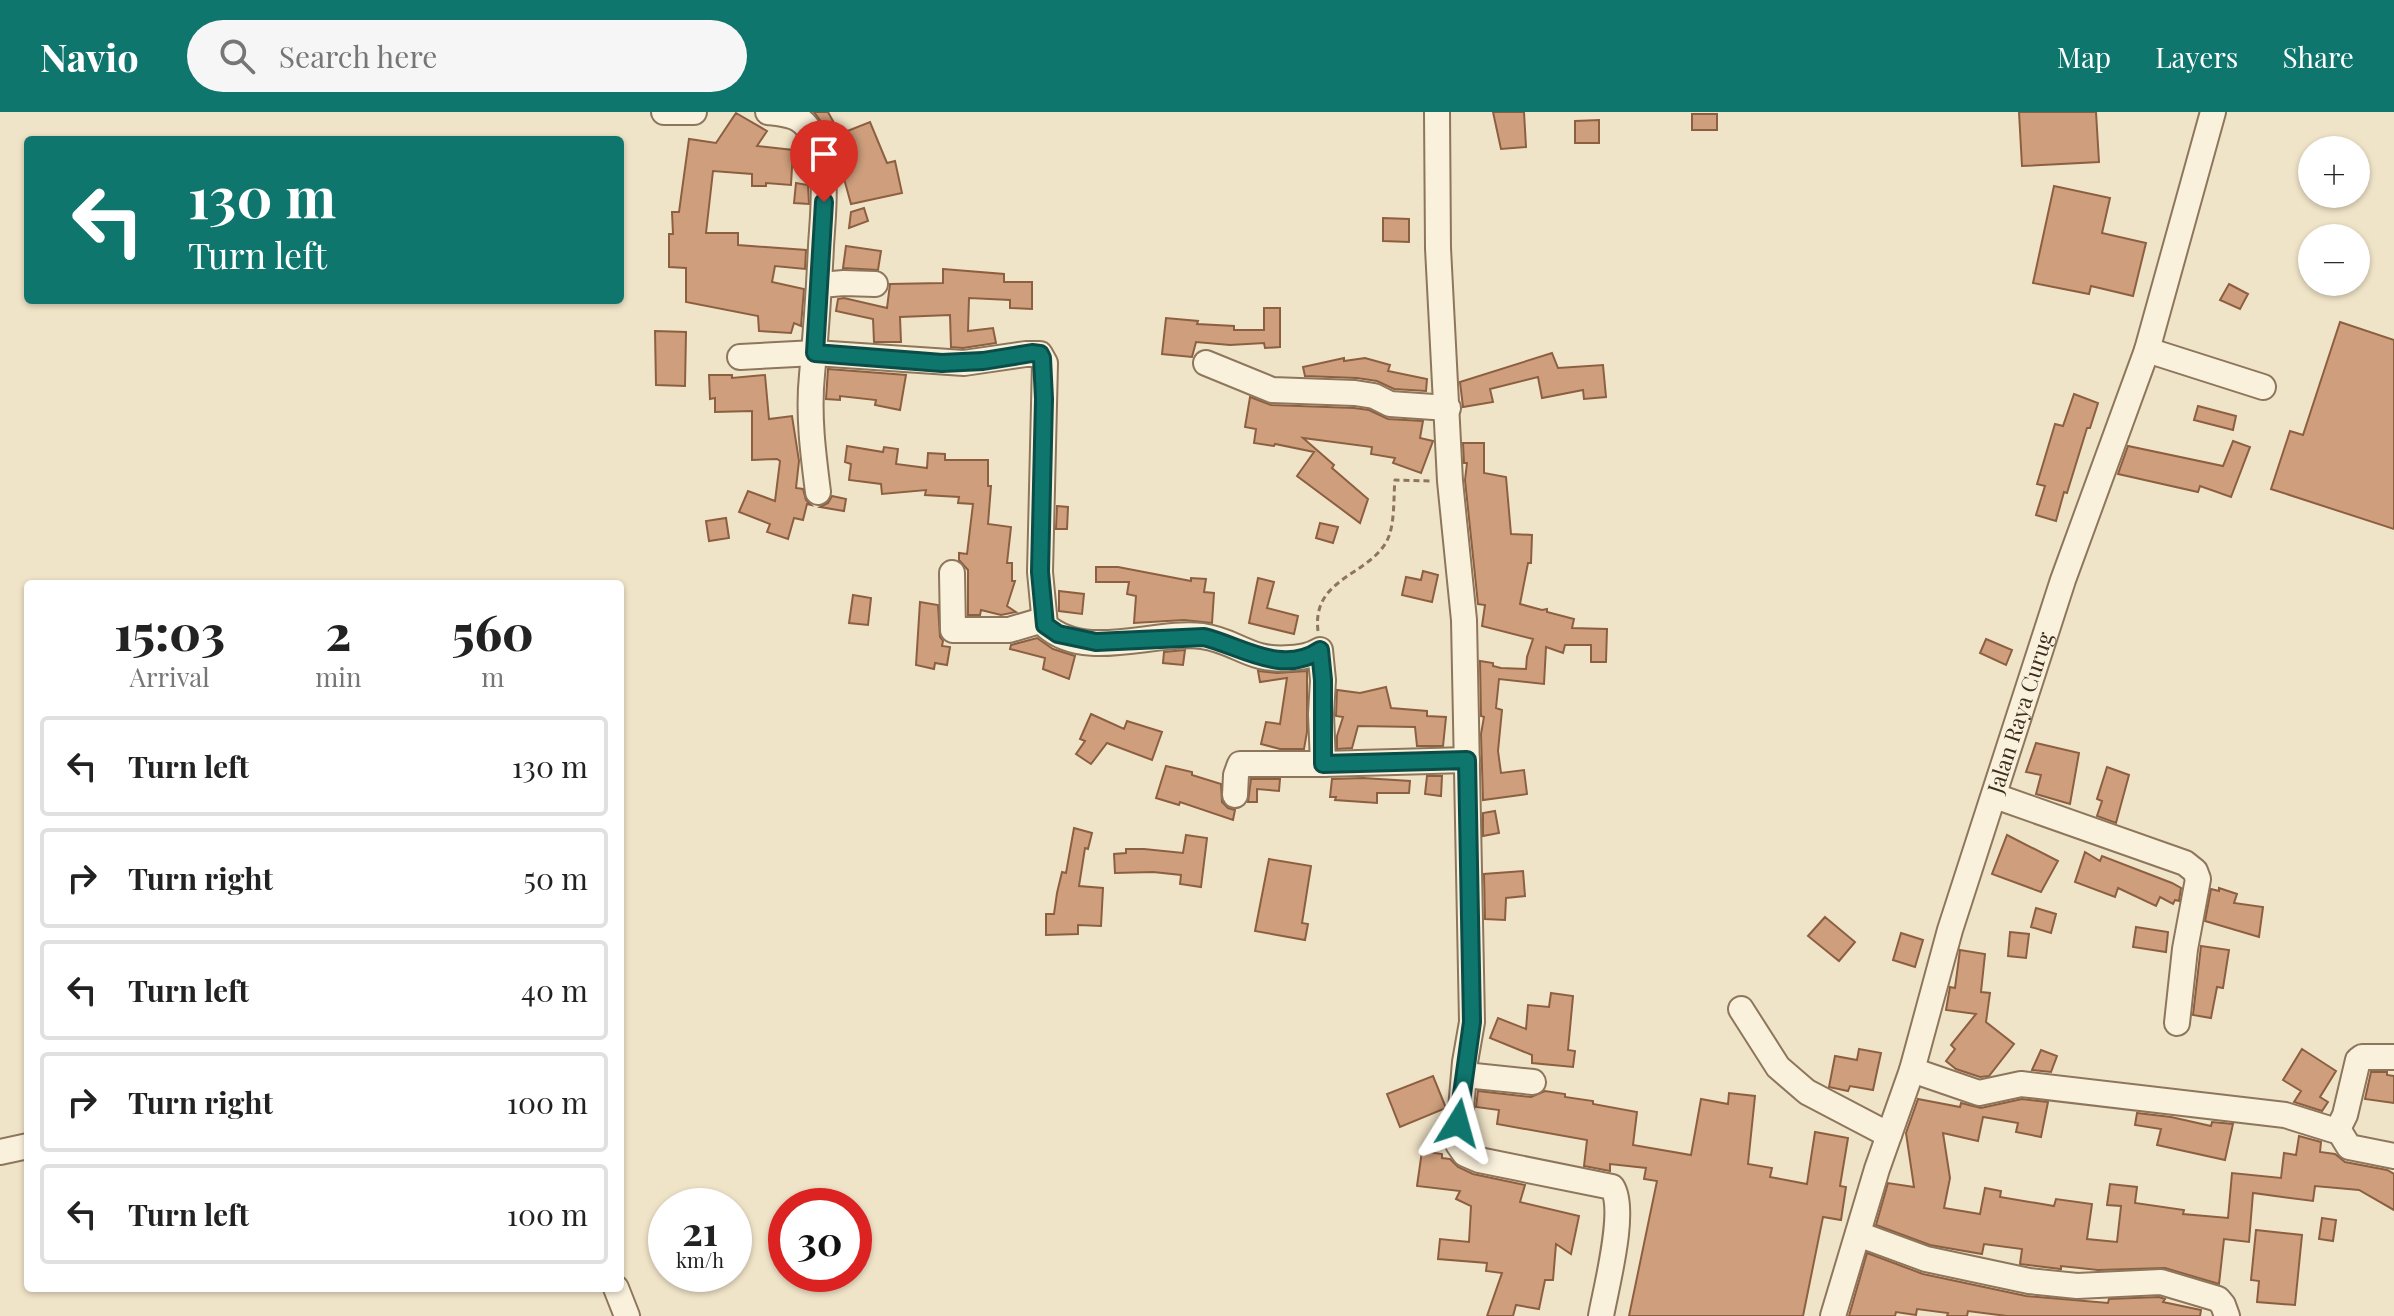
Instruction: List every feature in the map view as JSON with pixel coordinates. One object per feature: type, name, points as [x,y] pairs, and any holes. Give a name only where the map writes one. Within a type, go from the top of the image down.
[{"type":"street","points":[[664,112],[694,112]]},
{"type":"street","points":[[768,112],[796,117],[810,129],[824,183],[812,376],[811,430],[818,492]]},
{"type":"street","points":[[1437,112],[1438,248],[1450,481],[1462,590],[1467,760],[1472,1022],[1458,1144],[1465,1154],[1496,1164],[1608,1184],[1616,1192],[1617,1218],[1601,1316]]},
{"type":"street","name":"Jalan Raya Curug","points":[[1833,1316],[1912,1070],[1950,930],[2063,580],[2147,350],[2207,113]]},
{"type":"street","points":[[820,285],[875,284]]},
{"type":"street","points":[[2147,350],[2263,387]]},
{"type":"street","points":[[740,357],[815,353],[942,363],[1040,354],[1045,363],[1040,572],[1043,620],[1058,634],[1096,642],[1204,637],[1219,640],[1253,656],[1276,659],[1309,656],[1320,650],[1323,764]]},
{"type":"street","points":[[1206,363],[1272,390],[1355,393],[1374,396],[1390,404],[1448,408]]},
{"type":"street","points":[[952,573],[953,630],[1009,630],[1043,620]]},
{"type":"street","points":[[1235,795],[1240,764],[1467,760]]},
{"type":"street","points":[[1995,796],[2185,863],[2195,871],[2198,879],[2185,949],[2177,1023]]},
{"type":"street","points":[[1741,1009],[1778,1067],[1807,1092],[1889,1135]]},
{"type":"street","points":[[2338,1129],[2345,1115],[2358,1060],[2362,1057],[2394,1057]]},
{"type":"street","points":[[1912,1070],[1979,1093],[2021,1084],[2269,1113],[2338,1129]]},
{"type":"street","points":[[1465,1075],[1533,1082]]},
{"type":"street","points":[[2338,1129],[2349,1147],[2394,1156]]},
{"type":"street","points":[[0,1152],[24,1147]]},
{"type":"street","points":[[1858,1234],[1926,1259],[2029,1281],[2077,1286],[2161,1282],[2218,1299],[2227,1316]]},
{"type":"street","points":[[618,1292],[627,1316]]},
{"type":"path","points":[[1320,650],[1317,624],[1324,598],[1335,583],[1384,547],[1390,530],[1395,480],[1450,481]]},
{"type":"building","points":[[814,112],[828,112],[840,134],[870,122],[887,163],[895,161],[902,193],[851,204],[838,157],[835,158],[824,126]]},
{"type":"building","points":[[1493,112],[1524,112],[1526,147],[1501,149]]},
{"type":"building","points":[[2019,112],[2096,112],[2099,162],[2022,166]]},
{"type":"building","points":[[736,113],[767,131],[757,146],[793,150],[791,185],[766,183],[766,186],[752,186],[752,174],[713,171],[706,233],[738,233],[738,245],[806,250],[805,269],[775,266],[772,282],[804,289],[801,326],[794,323],[791,333],[759,331],[758,316],[686,302],[686,268],[669,267],[672,212],[679,212],[689,139],[716,143]]},
{"type":"building","points":[[1692,114],[1717,114],[1717,130],[1692,130]]},
{"type":"building","points":[[1599,120],[1599,143],[1575,143],[1575,121]]},
{"type":"building","points":[[796,183],[808,185],[809,204],[794,203]]},
{"type":"building","points":[[2054,186],[2110,198],[2102,233],[2146,243],[2133,296],[2091,286],[2089,294],[2033,283]]},
{"type":"building","points":[[864,208],[868,221],[849,228],[851,212]]},
{"type":"building","points":[[1383,218],[1409,219],[1409,242],[1383,241]]},
{"type":"building","points":[[846,246],[881,251],[878,270],[843,268]]},
{"type":"building","points":[[943,269],[1004,274],[1004,282],[1032,282],[1032,309],[1010,308],[1010,300],[969,298],[968,331],[993,328],[996,343],[963,348],[951,347],[950,315],[900,317],[901,342],[874,342],[873,319],[836,311],[838,299],[844,298],[887,308],[890,284],[943,283]]},
{"type":"building","points":[[2229,284],[2248,294],[2240,309],[2220,300]]},
{"type":"building","points":[[1264,308],[1280,308],[1280,347],[1265,348],[1264,343],[1230,345],[1196,342],[1192,357],[1162,354],[1166,318],[1234,326],[1234,330],[1264,330]]},
{"type":"building","points":[[2340,322],[2394,340],[2394,529],[2271,489],[2290,431],[2303,435]]},
{"type":"building","points":[[655,331],[686,332],[685,386],[656,385]]},
{"type":"building","points":[[1552,353],[1558,368],[1603,365],[1606,397],[1584,399],[1583,390],[1542,398],[1538,377],[1490,389],[1493,402],[1463,407],[1460,382]]},
{"type":"building","points":[[1344,358],[1344,361],[1365,358],[1390,365],[1388,371],[1427,379],[1426,391],[1394,389],[1377,381],[1357,378],[1305,376],[1303,367]]},
{"type":"building","points":[[828,369],[906,375],[900,410],[875,405],[876,400],[840,396],[840,400],[826,399]]},
{"type":"building","points":[[709,375],[732,375],[732,378],[765,375],[769,419],[792,416],[799,461],[796,488],[803,489],[811,505],[807,504],[803,520],[794,518],[788,539],[767,532],[770,524],[739,512],[748,491],[775,501],[780,461],[752,460],[752,411],[715,412],[715,398],[710,399]]},
{"type":"building","points":[[2074,394],[2098,403],[2056,521],[2036,515],[2045,486],[2037,484],[2055,424],[2063,426]]},
{"type":"building","points":[[1250,397],[1271,405],[1354,408],[1369,410],[1388,419],[1423,421],[1420,438],[1433,441],[1421,473],[1393,463],[1395,458],[1371,454],[1372,447],[1303,438],[1368,499],[1360,523],[1297,476],[1314,452],[1254,443],[1256,429],[1245,427]]},
{"type":"building","points":[[2198,406],[2236,416],[2233,430],[2194,420]]},
{"type":"building","points":[[2233,441],[2250,447],[2231,497],[2200,486],[2198,492],[2118,474],[2128,446],[2223,466]]},
{"type":"building","points":[[1463,443],[1484,443],[1484,473],[1506,477],[1511,534],[1532,535],[1531,563],[1528,563],[1520,604],[1547,609],[1547,612],[1574,619],[1572,628],[1607,629],[1606,662],[1591,662],[1591,645],[1565,645],[1563,653],[1546,647],[1544,684],[1499,679],[1496,708],[1502,710],[1498,751],[1501,773],[1524,770],[1527,794],[1483,800],[1481,734],[1484,717],[1481,716],[1480,661],[1501,668],[1526,669],[1533,639],[1482,626],[1485,605],[1478,604]]},
{"type":"building","points":[[847,446],[883,452],[884,447],[898,449],[896,464],[927,468],[928,453],[945,454],[945,460],[988,460],[988,486],[991,486],[988,524],[1011,527],[1007,563],[1012,563],[1012,581],[1015,581],[1007,606],[1016,612],[1001,615],[981,610],[980,615],[968,615],[968,570],[959,560],[959,553],[967,554],[973,504],[958,503],[959,497],[925,495],[926,490],[882,494],[881,484],[849,480],[851,464],[845,462]]},
{"type":"building","points":[[832,496],[846,499],[844,511],[820,507],[828,503]]},
{"type":"building","points":[[1057,506],[1068,507],[1067,529],[1056,529]]},
{"type":"building","points":[[726,518],[729,538],[709,541],[706,521]]},
{"type":"building","points":[[1320,523],[1338,527],[1333,543],[1316,538]]},
{"type":"building","points":[[1096,567],[1118,567],[1191,581],[1191,578],[1206,579],[1204,592],[1214,593],[1212,623],[1184,620],[1134,623],[1136,596],[1127,594],[1129,582],[1096,582]]},
{"type":"building","points":[[1423,571],[1438,575],[1432,602],[1402,595],[1406,577],[1421,580]]},
{"type":"building","points":[[1258,578],[1274,582],[1267,608],[1298,616],[1294,634],[1249,623]]},
{"type":"building","points":[[1059,591],[1084,594],[1082,614],[1059,611]]},
{"type":"building","points":[[853,595],[871,598],[868,625],[849,623]]},
{"type":"building","points":[[920,602],[938,605],[942,646],[950,647],[947,665],[935,663],[934,669],[916,665]]},
{"type":"building","points":[[1037,638],[1053,649],[1075,656],[1069,679],[1043,669],[1045,658],[1010,649],[1011,645]]},
{"type":"building","points":[[1986,639],[2012,650],[2006,665],[1980,653]]},
{"type":"building","points":[[1185,650],[1183,665],[1163,663],[1164,652]]},
{"type":"building","points":[[1258,671],[1307,671],[1304,749],[1280,749],[1261,744],[1266,722],[1280,724],[1287,678],[1260,682]]},
{"type":"building","points":[[1386,687],[1391,708],[1427,711],[1427,716],[1446,717],[1443,746],[1417,746],[1415,727],[1358,726],[1352,748],[1337,749],[1343,717],[1336,716],[1337,690],[1360,693]]},
{"type":"building","points":[[1091,714],[1124,729],[1127,721],[1162,732],[1152,760],[1107,743],[1091,764],[1076,754],[1085,741],[1080,739]]},
{"type":"building","points":[[2036,743],[2079,753],[2070,804],[2036,794],[2041,775],[2026,772]]},
{"type":"building","points":[[1166,766],[1221,784],[1222,802],[1235,810],[1233,820],[1180,802],[1179,805],[1156,798]]},
{"type":"building","points":[[2107,767],[2129,775],[2116,823],[2097,816],[2102,801],[2097,799]]},
{"type":"building","points":[[1427,776],[1442,776],[1441,796],[1425,794]]},
{"type":"building","points":[[1251,779],[1280,779],[1279,791],[1257,789],[1257,802],[1248,802]]},
{"type":"building","points":[[1332,779],[1410,781],[1409,793],[1377,793],[1377,803],[1330,797]]},
{"type":"building","points":[[1495,811],[1499,833],[1483,836],[1483,813]]},
{"type":"building","points":[[1074,828],[1092,833],[1088,849],[1085,848],[1079,886],[1103,888],[1101,926],[1078,925],[1078,934],[1046,935],[1046,914],[1054,914],[1062,872],[1066,873]]},
{"type":"building","points":[[1186,835],[1207,838],[1201,887],[1180,884],[1181,875],[1115,873],[1114,854],[1126,853],[1126,849],[1183,853]]},
{"type":"building","points":[[2007,835],[2058,861],[2041,892],[1992,874]]},
{"type":"building","points":[[2085,852],[2100,861],[2102,856],[2172,883],[2181,888],[2179,901],[2175,900],[2173,904],[2160,897],[2156,906],[2118,888],[2115,897],[2075,882]]},
{"type":"building","points":[[1269,859],[1311,866],[1302,923],[1308,924],[1305,940],[1255,931]]},
{"type":"building","points":[[1523,871],[1525,896],[1506,898],[1505,920],[1485,919],[1484,874]]},
{"type":"building","points":[[2219,888],[2237,894],[2234,903],[2263,907],[2259,937],[2205,921],[2211,889],[2219,891]]},
{"type":"building","points":[[2036,908],[2056,914],[2051,933],[2031,927]]},
{"type":"building","points":[[1825,917],[1855,942],[1839,961],[1808,936]]},
{"type":"building","points":[[2136,927],[2168,932],[2166,952],[2133,947]]},
{"type":"building","points":[[2010,932],[2029,934],[2026,958],[2008,956]]},
{"type":"building","points":[[1901,933],[1923,940],[1915,967],[1893,960]]},
{"type":"building","points":[[2201,946],[2229,950],[2223,988],[2217,987],[2211,1018],[2193,1015]]},
{"type":"building","points":[[1960,950],[1985,954],[1981,992],[1990,993],[1986,1022],[2014,1044],[1989,1076],[1980,1077],[1956,1069],[1946,1061],[1955,1049],[1951,1045],[1976,1014],[1946,1010],[1950,987],[1955,988]]},
{"type":"building","points":[[1551,993],[1573,996],[1568,1050],[1575,1051],[1573,1067],[1532,1063],[1532,1055],[1490,1038],[1498,1018],[1526,1029],[1528,1005],[1549,1007]]},
{"type":"building","points":[[1859,1049],[1881,1053],[1873,1090],[1850,1086],[1848,1091],[1829,1087],[1835,1056],[1857,1060]]},
{"type":"building","points":[[2302,1049],[2336,1071],[2320,1097],[2328,1102],[2322,1111],[2294,1102],[2301,1091],[2283,1080]]},
{"type":"building","points":[[2041,1050],[2057,1056],[2051,1072],[2032,1070]]},
{"type":"building","points":[[2371,1072],[2387,1072],[2387,1075],[2394,1076],[2394,1103],[2365,1099]]},
{"type":"building","points":[[1433,1076],[1446,1108],[1400,1127],[1387,1094]]},
{"type":"building","points":[[1478,1091],[1531,1097],[1545,1091],[1637,1112],[1633,1145],[1691,1155],[1701,1099],[1728,1104],[1729,1093],[1755,1096],[1748,1164],[1772,1168],[1770,1177],[1807,1184],[1815,1132],[1848,1138],[1840,1186],[1846,1187],[1841,1220],[1823,1217],[1803,1316],[1629,1316],[1657,1181],[1644,1179],[1646,1168],[1610,1164],[1610,1171],[1584,1166],[1587,1140],[1497,1124],[1499,1110],[1476,1107]]},
{"type":"building","points":[[1918,1099],[1981,1108],[2022,1099],[2048,1102],[2041,1137],[2016,1132],[2018,1123],[1983,1117],[1978,1141],[1943,1133],[1950,1178],[1944,1208],[1980,1214],[1985,1188],[2001,1191],[2000,1197],[2054,1206],[2056,1199],[2092,1204],[2087,1239],[2117,1242],[2121,1206],[2107,1205],[2110,1184],[2137,1187],[2135,1203],[2184,1210],[2183,1214],[2228,1218],[2232,1173],[2281,1178],[2284,1153],[2296,1155],[2299,1136],[2321,1142],[2320,1152],[2335,1154],[2345,1162],[2394,1174],[2394,1210],[2359,1190],[2315,1186],[2313,1201],[2253,1193],[2249,1242],[2224,1239],[2219,1284],[2165,1268],[2098,1270],[2061,1266],[2061,1269],[2020,1264],[2022,1249],[1984,1244],[1982,1254],[1930,1245],[1876,1225],[1888,1183],[1914,1187],[1906,1133]]},
{"type":"building","points":[[2137,1113],[2211,1126],[2212,1122],[2233,1124],[2225,1160],[2157,1145],[2161,1129],[2135,1125]]},
{"type":"building","points":[[1422,1151],[1442,1154],[1442,1158],[1450,1159],[1473,1174],[1525,1185],[1520,1202],[1579,1216],[1571,1254],[1556,1244],[1553,1280],[1545,1280],[1539,1309],[1516,1305],[1513,1316],[1487,1316],[1502,1273],[1486,1271],[1487,1263],[1438,1259],[1440,1239],[1469,1242],[1471,1206],[1456,1199],[1460,1191],[1417,1186]]},
{"type":"building","points":[[2322,1218],[2336,1220],[2333,1241],[2319,1239]]},
{"type":"building","points":[[2256,1230],[2302,1235],[2295,1305],[2257,1302],[2259,1281],[2251,1280]]},
{"type":"building","points":[[1867,1253],[1923,1274],[2026,1296],[2108,1303],[2109,1299],[2159,1297],[2165,1299],[2163,1302],[2201,1310],[2200,1316],[2007,1316],[1968,1311],[1967,1316],[1947,1316],[1948,1313],[1917,1309],[1916,1315],[1896,1312],[1895,1316],[1849,1316]]},
{"type":"route","points":[[824,202],[815,353],[964,363],[1036,353],[1045,363],[1040,572],[1045,625],[1058,634],[1082,641],[1112,643],[1204,637],[1264,658],[1309,656],[1320,650],[1323,764],[1467,760],[1472,1022],[1458,1123]]}]
